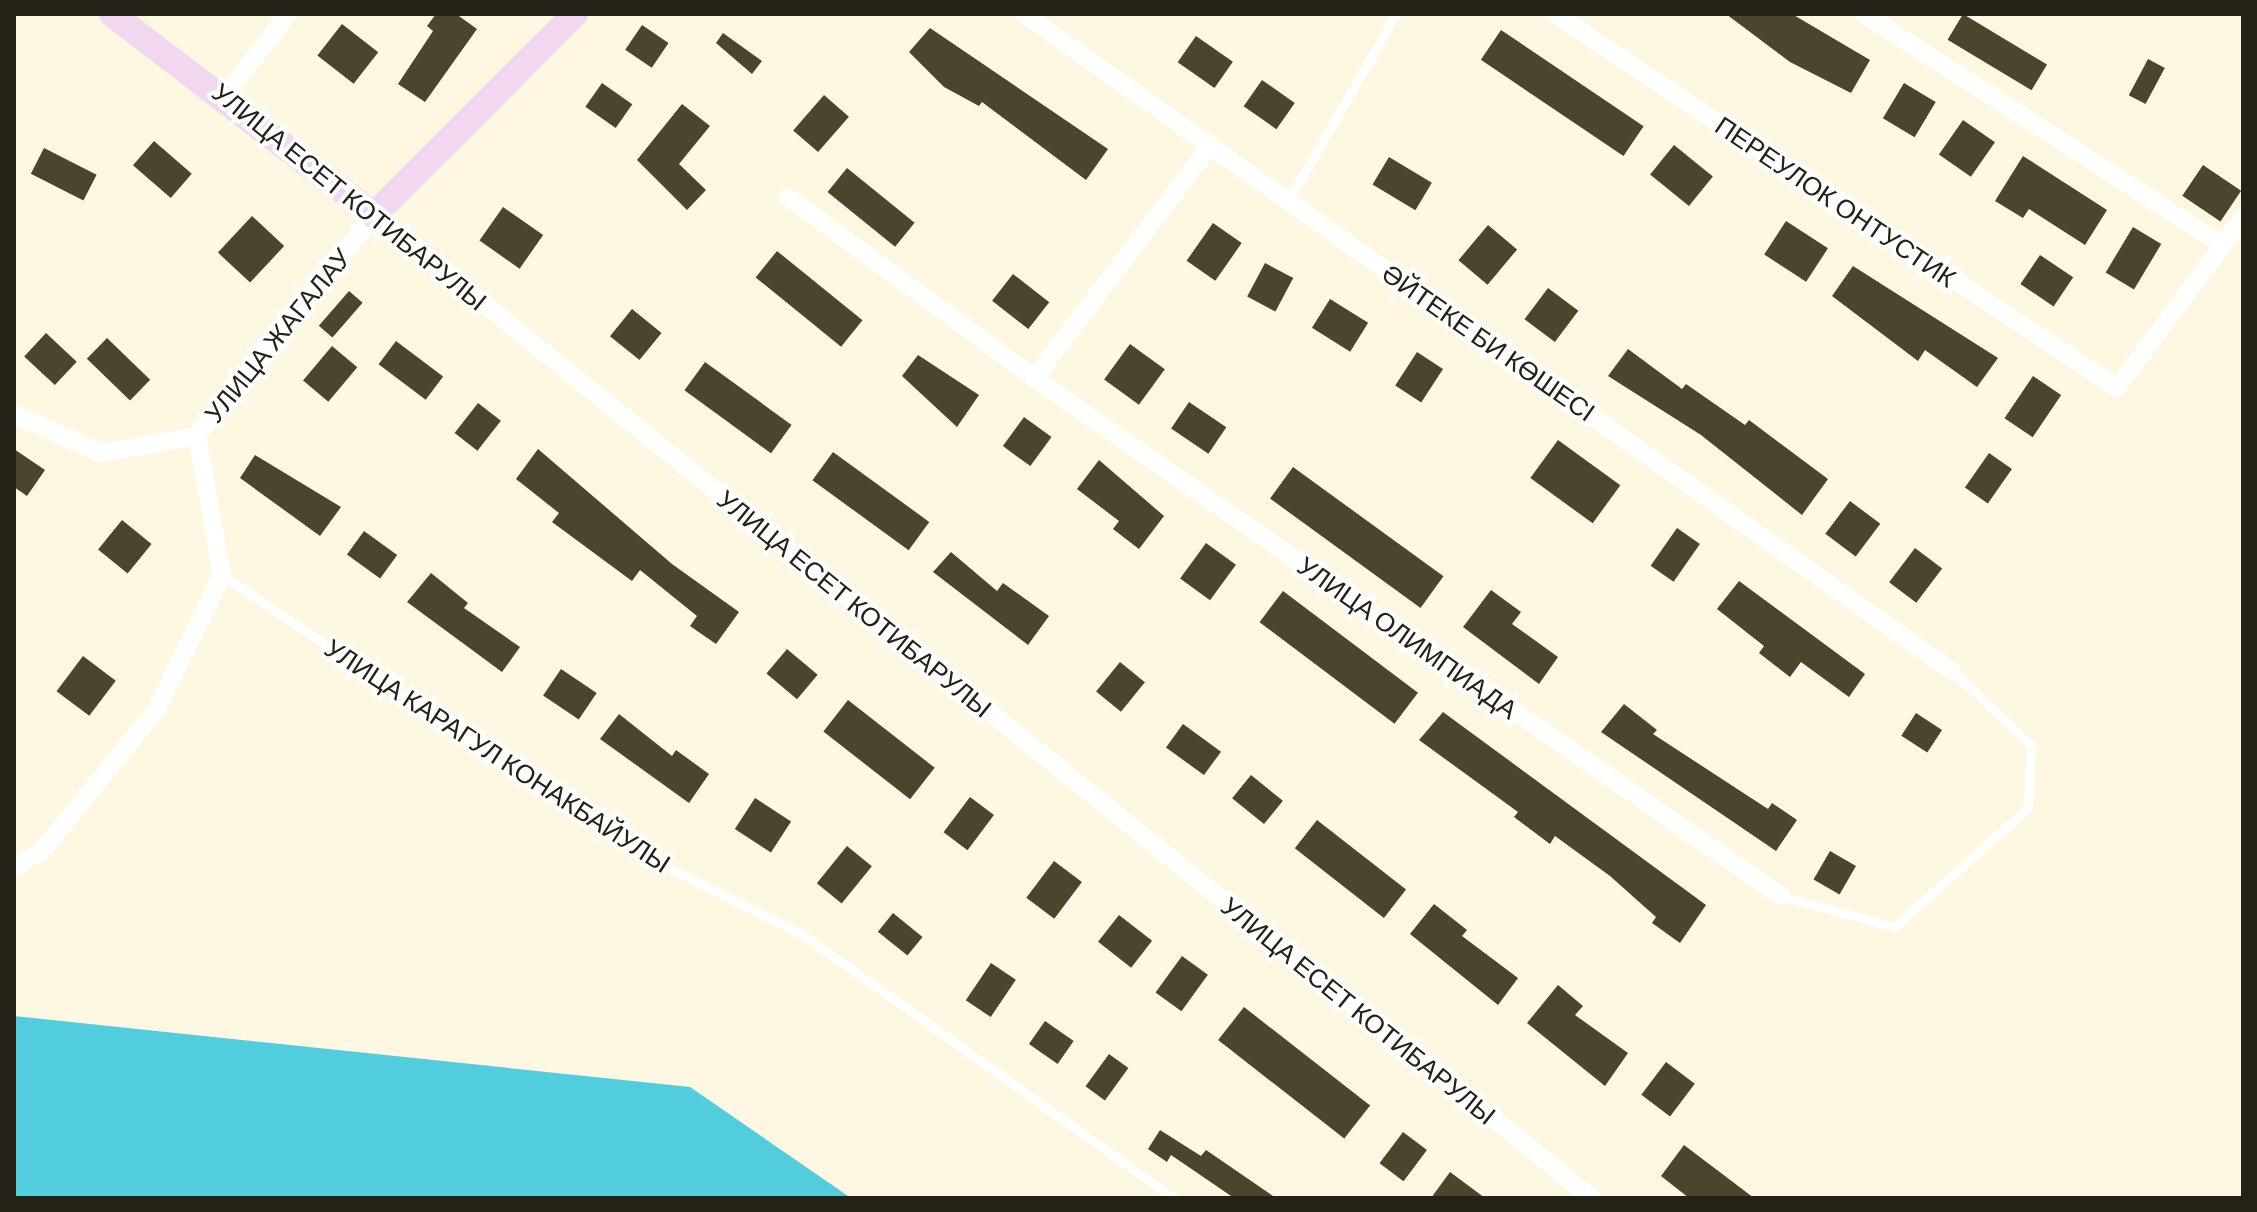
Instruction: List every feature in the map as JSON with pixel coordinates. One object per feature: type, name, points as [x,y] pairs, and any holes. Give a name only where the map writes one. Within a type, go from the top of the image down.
[{"type":"main road","name":"УЛИЦА ЕСЕТ КОТИБАРУЛЫ","points":[[112,14],[225,96],[374,215]]},
{"type":"main road","points":[[374,215],[575,14]]},
{"type":"street","points":[[225,96],[288,14]]},
{"type":"street","name":"ӘЙТЕКЕ БИ КӨШЕСІ","points":[[1024,14],[1953,672]]},
{"type":"street","name":"ПЕРЕУЛОК ОНТУСТИК","points":[[1555,14],[2117,388],[2223,245]]},
{"type":"street","points":[[1864,14],[2223,245],[2243,218]]},
{"type":"street","points":[[1034,378],[1211,145]]},
{"type":"street","name":"УЛИЦА ОЛИМПИАДА","points":[[788,197],[1034,378],[1781,896]]},
{"type":"street","name":"УЛИЦА ЖАГАЛАУ","points":[[222,575],[197,436],[374,215]]},
{"type":"street","name":"УЛИЦА ЕСЕТ КОТИБАРУЛЫ","points":[[374,215],[1592,1198]]},
{"type":"street","points":[[14,414],[101,453],[197,436]]},
{"type":"street","points":[[14,868],[42,851],[156,710],[222,575]]},
{"type":"lane","points":[[1289,200],[1396,14]]},
{"type":"lane","name":"УЛИЦА КАРАГУЛ КОНАКБАЙУЛЫ","points":[[222,575],[633,850],[802,934],[1174,1198]]},
{"type":"lane","points":[[1781,896],[1894,927],[2028,808],[2031,745],[1953,672]]},
{"type":"water","points":[[14,1016],[690,1087],[851,1198],[14,1198]]},
{"type":"building","points":[[436,14],[456,14],[477,29],[425,102],[398,84],[433,31],[427,26]]},
{"type":"building","points":[[1726,14],[1792,14],[1870,60],[1851,93],[1790,62]]},
{"type":"building","points":[[1963,14],[2047,64],[2032,90],[1948,40]]},
{"type":"building","points":[[342,24],[378,52],[354,84],[317,56]]},
{"type":"building","points":[[642,25],[669,43],[652,68],[625,50]]},
{"type":"building","points":[[930,28],[1108,149],[1086,180],[982,102],[979,106],[944,87],[909,52]]},
{"type":"building","points":[[1501,30],[1644,126],[1623,156],[1481,60]]},
{"type":"building","points":[[723,33],[762,61],[752,74],[716,43]]},
{"type":"building","points":[[1196,36],[1233,62],[1215,88],[1178,62]]},
{"type":"building","points":[[2148,59],[2165,68],[2146,104],[2129,95]]},
{"type":"building","points":[[1262,80],[1295,103],[1276,129],[1244,106]]},
{"type":"building","points":[[602,83],[632,104],[616,128],[585,107]]},
{"type":"building","points":[[1904,83],[1936,102],[1915,137],[1883,118]]},
{"type":"building","points":[[824,95],[849,117],[818,152],[793,130]]},
{"type":"building","points":[[682,104],[710,126],[679,164],[706,190],[687,210],[637,160]]},
{"type":"building","points":[[1963,120],[1995,142],[1971,177],[1939,154]]},
{"type":"building","points":[[154,141],[192,174],[171,198],[133,165]]},
{"type":"building","points":[[1674,145],[1713,176],[1689,206],[1650,175]]},
{"type":"building","points":[[44,148],[97,175],[83,201],[31,174]]},
{"type":"building","points":[[2023,156],[2107,210],[2085,245],[2029,209],[2023,218],[1995,201]]},
{"type":"building","points":[[1389,157],[1432,183],[1415,210],[1373,184]]},
{"type":"building","points":[[2203,165],[2241,191],[2220,221],[2182,196]]},
{"type":"building","points":[[847,168],[915,223],[895,247],[827,192]]},
{"type":"building","points":[[503,207],[543,235],[520,269],[479,241]]},
{"type":"building","points":[[252,216],[284,246],[250,283],[218,253]]},
{"type":"building","points":[[1786,221],[1828,248],[1806,282],[1764,255]]},
{"type":"building","points":[[1213,223],[1242,243],[1215,281],[1187,261]]},
{"type":"building","points":[[1488,225],[1517,249],[1488,285],[1458,260]]},
{"type":"building","points":[[2133,227],[2161,244],[2134,289],[2106,272]]},
{"type":"building","points":[[777,251],[862,320],[841,347],[756,277]]},
{"type":"building","points":[[2040,255],[2073,277],[2054,306],[2020,284]]},
{"type":"building","points":[[1265,263],[1293,278],[1275,312],[1247,297]]},
{"type":"building","points":[[1853,266],[1998,358],[1977,387],[1925,350],[1918,361],[1832,296]]},
{"type":"building","points":[[1013,274],[1049,302],[1028,329],[992,301]]},
{"type":"building","points":[[1548,288],[1578,311],[1555,342],[1525,319]]},
{"type":"building","points":[[349,291],[363,303],[332,338],[319,326]]},
{"type":"building","points":[[1330,299],[1368,323],[1350,352],[1312,328]]},
{"type":"building","points":[[632,309],[662,333],[640,360],[610,336]]},
{"type":"building","points":[[46,333],[77,362],[55,385],[24,356]]},
{"type":"building","points":[[107,338],[150,380],[130,401],[87,359]]},
{"type":"building","points":[[396,341],[443,377],[426,400],[379,364]]},
{"type":"building","points":[[1130,344],[1165,369],[1139,405],[1104,380]]},
{"type":"building","points":[[332,346],[357,367],[328,402],[303,380]]},
{"type":"building","points":[[1628,349],[1682,389],[1686,384],[1745,425],[1749,420],[1828,479],[1802,515],[1701,435],[1608,376]]},
{"type":"building","points":[[1417,352],[1443,369],[1421,402],[1395,386]]},
{"type":"building","points":[[918,355],[979,395],[957,427],[902,376]]},
{"type":"building","points":[[705,362],[792,425],[771,453],[684,390]]},
{"type":"building","points":[[2033,376],[2061,395],[2033,437],[2004,418]]},
{"type":"building","points":[[1189,402],[1226,427],[1208,454],[1171,429]]},
{"type":"building","points":[[478,403],[501,421],[477,451],[455,433]]},
{"type":"building","points":[[1024,417],[1052,437],[1030,466],[1003,446]]},
{"type":"building","points":[[1558,440],[1620,485],[1593,523],[1530,478]]},
{"type":"building","points":[[14,449],[45,470],[27,496],[14,487]]},
{"type":"building","points":[[538,449],[672,564],[739,612],[716,644],[690,626],[697,616],[640,570],[632,581],[552,522],[559,513],[516,479]]},
{"type":"building","points":[[833,452],[929,522],[909,550],[812,480]]},
{"type":"building","points":[[1989,453],[2012,469],[1988,503],[1965,487]]},
{"type":"building","points":[[255,455],[341,507],[320,536],[240,478]]},
{"type":"building","points":[[1099,460],[1164,516],[1139,549],[1113,529],[1119,521],[1077,489]]},
{"type":"building","points":[[1293,467],[1443,576],[1421,608],[1270,499]]},
{"type":"building","points":[[1850,501],[1880,524],[1856,557],[1825,534]]},
{"type":"building","points":[[122,520],[152,544],[128,573],[98,550]]},
{"type":"building","points":[[1677,528],[1700,544],[1674,582],[1651,566]]},
{"type":"building","points":[[364,531],[397,555],[380,579],[347,554]]},
{"type":"building","points":[[1206,543],[1236,565],[1210,600],[1180,579]]},
{"type":"building","points":[[1915,548],[1942,568],[1916,603],[1889,582]]},
{"type":"building","points":[[951,552],[997,591],[1003,583],[1049,616],[1028,645],[933,572]]},
{"type":"building","points":[[431,573],[468,603],[464,608],[520,647],[502,672],[407,602]]},
{"type":"building","points":[[1739,581],[1865,674],[1849,697],[1801,662],[1790,677],[1759,653],[1764,646],[1717,609]]},
{"type":"building","points":[[1491,590],[1521,612],[1512,624],[1558,657],[1539,684],[1463,627]]},
{"type":"building","points":[[1283,591],[1418,693],[1394,724],[1260,622]]},
{"type":"building","points":[[787,649],[818,675],[797,699],[766,674]]},
{"type":"building","points":[[83,656],[116,681],[89,716],[57,691]]},
{"type":"building","points":[[1120,662],[1145,682],[1121,712],[1096,692]]},
{"type":"building","points":[[561,669],[597,693],[579,720],[543,696]]},
{"type":"building","points":[[848,700],[935,768],[910,799],[823,732]]},
{"type":"building","points":[[1624,704],[1657,730],[1653,734],[1768,809],[1772,803],[1797,820],[1776,851],[1601,732]]},
{"type":"building","points":[[1443,712],[1706,905],[1680,943],[1652,923],[1656,917],[1610,876],[1555,836],[1550,844],[1514,817],[1518,812],[1419,740]]},
{"type":"building","points":[[1916,713],[1942,730],[1927,753],[1901,736]]},
{"type":"building","points":[[619,714],[672,756],[676,750],[709,774],[689,803],[600,739]]},
{"type":"building","points":[[1183,724],[1221,752],[1204,775],[1166,747]]},
{"type":"building","points":[[1251,775],[1283,801],[1264,824],[1232,798]]},
{"type":"building","points":[[970,797],[994,815],[967,850],[944,832]]},
{"type":"building","points":[[755,798],[791,821],[771,852],[735,829]]},
{"type":"building","points":[[1317,820],[1406,890],[1384,918],[1295,848]]},
{"type":"building","points":[[847,846],[872,866],[842,903],[817,883]]},
{"type":"building","points":[[1830,851],[1856,866],[1839,895],[1814,880]]},
{"type":"building","points":[[1054,861],[1082,882],[1054,919],[1026,898]]},
{"type":"building","points":[[1434,904],[1467,930],[1462,936],[1518,978],[1498,1005],[1410,934]]},
{"type":"building","points":[[893,913],[923,937],[907,956],[878,932]]},
{"type":"building","points":[[1119,915],[1152,941],[1131,968],[1098,942]]},
{"type":"building","points":[[1182,956],[1208,975],[1181,1011],[1156,992]]},
{"type":"building","points":[[991,963],[1016,980],[991,1017],[966,1000]]},
{"type":"building","points":[[1558,985],[1583,1006],[1575,1015],[1628,1053],[1605,1086],[1527,1023]]},
{"type":"building","points":[[1244,1007],[1370,1106],[1344,1139],[1218,1040]]},
{"type":"building","points":[[1045,1021],[1074,1041],[1058,1064],[1029,1044]]},
{"type":"building","points":[[1109,1054],[1128,1068],[1105,1100],[1085,1086]]},
{"type":"building","points":[[1666,1062],[1695,1084],[1670,1116],[1641,1095]]},
{"type":"building","points":[[1160,1130],[1201,1156],[1206,1150],[1276,1198],[1234,1198],[1171,1155],[1167,1162],[1148,1149]]},
{"type":"building","points":[[1403,1132],[1427,1150],[1403,1181],[1380,1163]]},
{"type":"building","points":[[1684,1145],[1754,1198],[1689,1198],[1661,1176]]},
{"type":"building","points":[[1450,1172],[1485,1198],[1431,1198]]}]
